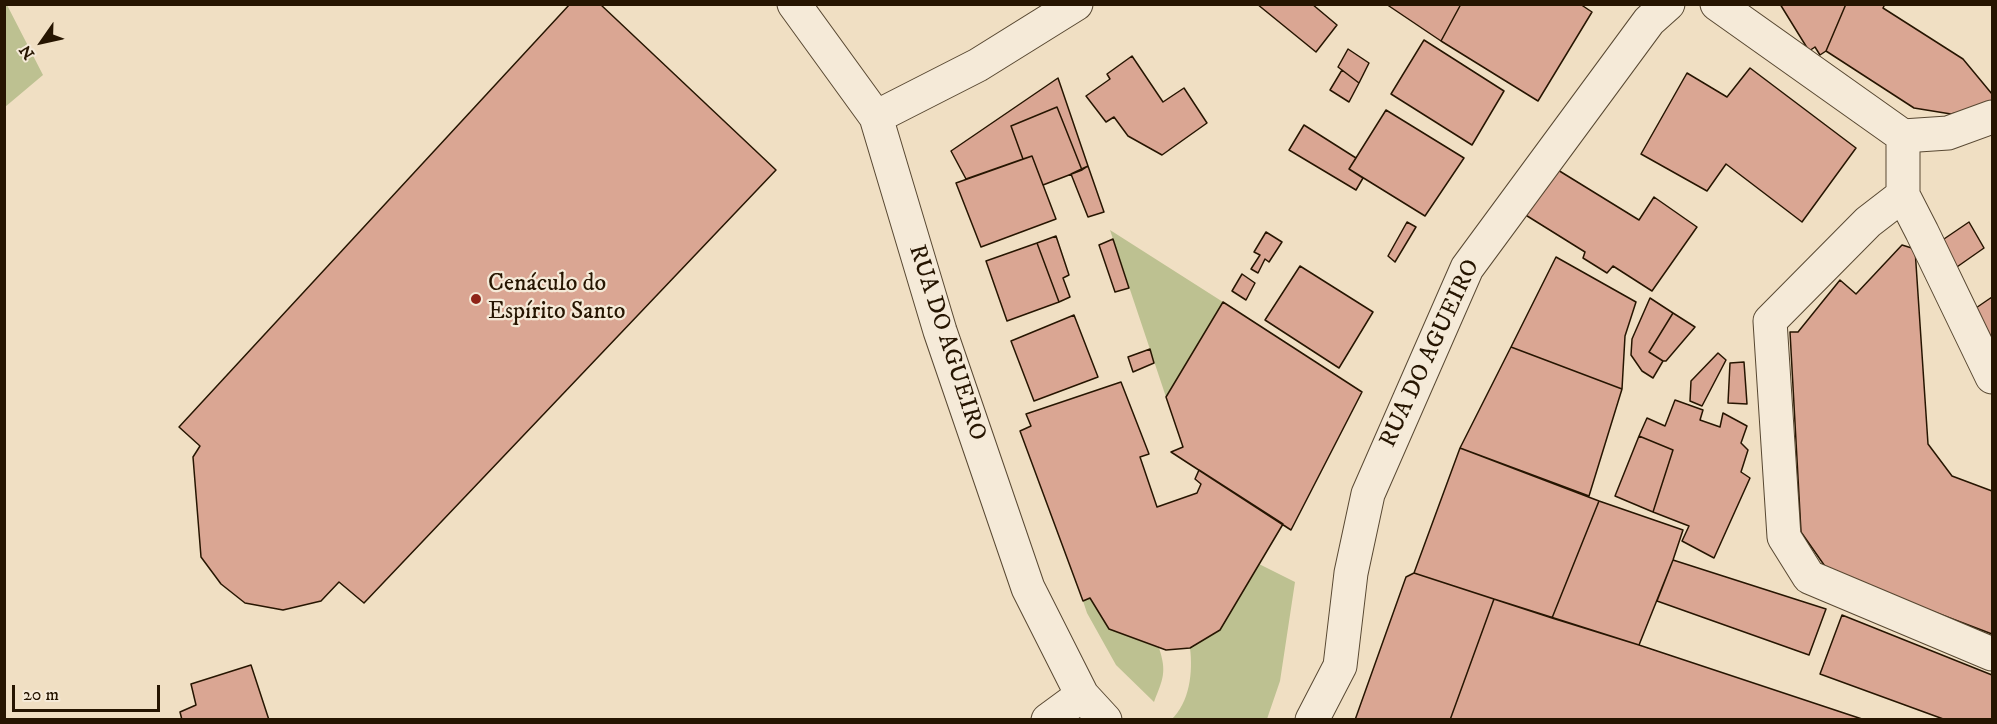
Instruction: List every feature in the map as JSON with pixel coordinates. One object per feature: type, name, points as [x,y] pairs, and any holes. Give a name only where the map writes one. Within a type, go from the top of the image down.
[{"type":"street","name":"RUA DO AGUEIRO","points":[[794,4],[876,117],[940,331],[1028,588],[1082,695],[1105,720]]},
{"type":"street","points":[[876,117],[978,65],[1076,4]]},
{"type":"street","name":"RUA DO AGUEIRO","points":[[1311,720],[1340,666],[1351,573],[1368,494],[1467,268],[1649,21],[1668,4]]},
{"type":"street","points":[[1717,4],[1903,136],[1947,132],[1992,117]]},
{"type":"street","points":[[1903,136],[1903,195],[1992,377]]},
{"type":"street","points":[[1903,195],[1868,222],[1770,321],[1784,537],[1809,577],[1992,654]]},
{"type":"street","points":[[1048,720],[1082,695]]},
{"type":"green space","points":[[4,5],[7,5],[43,75],[5,107]]},
{"type":"green space","points":[[1110,230],[1223,302],[1166,397]]},
{"type":"green space","points":[[1259,564],[1295,582],[1280,681],[1267,719],[1171,720],[1182,705],[1189,686],[1190,648]]},
{"type":"green space","points":[[1090,598],[1109,629],[1159,648],[1163,675],[1154,702],[1116,665],[1087,613],[1083,601]]},
{"type":"building","name":"Cenáculo do Espírito Santo","points":[[570,4],[600,4],[776,170],[364,603],[339,582],[321,601],[283,610],[245,603],[221,584],[201,557],[193,457],[200,446],[179,427]]},
{"type":"building","points":[[1257,4],[1312,4],[1337,25],[1316,52]]},
{"type":"building","points":[[1386,4],[1461,4],[1441,41]]},
{"type":"building","points":[[1461,4],[1580,4],[1592,12],[1538,101],[1441,41]]},
{"type":"building","points":[[1780,4],[1846,4],[1826,51],[1820,55],[1815,47],[1809,51]]},
{"type":"building","points":[[1846,4],[1885,4],[1883,8],[1963,59],[1992,94],[1992,105],[1951,114],[1914,108],[1826,51]]},
{"type":"building","points":[[1424,40],[1504,91],[1472,145],[1391,94]]},
{"type":"building","points":[[1348,49],[1369,63],[1359,83],[1338,67]]},
{"type":"building","points":[[1132,56],[1163,102],[1184,88],[1207,123],[1162,155],[1128,136],[1114,117],[1106,122],[1086,96],[1110,79],[1107,74]]},
{"type":"building","points":[[1750,68],[1856,148],[1802,222],[1726,164],[1707,191],[1641,154],[1687,73],[1727,97]]},
{"type":"building","points":[[1342,70],[1359,83],[1349,102],[1330,90]]},
{"type":"building","points":[[1058,78],[1088,166],[1082,170],[1057,107],[1011,126],[1023,159],[966,179],[951,151]]},
{"type":"building","points":[[1057,107],[1082,170],[1043,185],[1032,156],[1023,159],[1011,126]]},
{"type":"building","points":[[1386,110],[1464,158],[1425,216],[1349,169]]},
{"type":"building","points":[[1304,125],[1356,158],[1349,169],[1363,178],[1356,190],[1289,150]]},
{"type":"building","points":[[1032,156],[1056,219],[981,247],[956,183]]},
{"type":"building","points":[[1088,166],[1104,212],[1088,217],[1071,174]]},
{"type":"building","points":[[1553,167],[1639,220],[1654,197],[1697,227],[1652,291],[1613,266],[1607,273],[1583,258],[1585,252],[1524,214]]},
{"type":"building","points":[[1407,222],[1416,227],[1395,262],[1388,256]]},
{"type":"building","points":[[1969,222],[1984,248],[1954,269],[1941,241]]},
{"type":"building","points":[[1266,232],[1282,242],[1269,262],[1265,259],[1258,273],[1251,269],[1260,255],[1254,252]]},
{"type":"building","points":[[1056,236],[1069,275],[1063,278],[1070,297],[1059,302],[1037,243]]},
{"type":"building","points":[[1113,239],[1129,288],[1115,292],[1099,245]]},
{"type":"building","points":[[1037,243],[1059,302],[1007,321],[986,261]]},
{"type":"building","points":[[1902,245],[1915,249],[1928,444],[1952,476],[1992,491],[1992,634],[1829,572],[1801,532],[1790,332],[1798,332],[1840,280],[1856,294]]},
{"type":"building","points":[[1556,257],[1636,302],[1625,336],[1622,389],[1511,347]]},
{"type":"building","points":[[1300,266],[1373,312],[1339,368],[1265,320]]},
{"type":"building","points":[[1242,274],[1255,283],[1246,300],[1232,291]]},
{"type":"building","points":[[1992,297],[1992,336],[1987,339],[1973,310]]},
{"type":"building","points":[[1650,298],[1673,313],[1649,352],[1663,361],[1653,378],[1642,371],[1631,355],[1632,339]]},
{"type":"building","points":[[1223,302],[1362,392],[1291,530],[1171,452],[1183,447],[1166,397]]},
{"type":"building","points":[[1673,313],[1695,327],[1666,361],[1663,361],[1649,352]]},
{"type":"building","points":[[1074,315],[1098,377],[1034,401],[1011,341]]},
{"type":"building","points":[[1511,347],[1622,389],[1589,496],[1460,448]]},
{"type":"building","points":[[1150,349],[1154,363],[1133,372],[1128,357]]},
{"type":"building","points":[[1718,353],[1726,360],[1702,406],[1690,401],[1691,381]]},
{"type":"building","points":[[1744,362],[1747,404],[1728,403],[1730,363]]},
{"type":"building","points":[[1121,382],[1149,454],[1140,457],[1157,507],[1197,493],[1201,484],[1195,479],[1199,470],[1283,524],[1220,630],[1190,648],[1166,650],[1109,629],[1090,598],[1083,601],[1020,431],[1031,426],[1026,414]]},
{"type":"building","points":[[1675,400],[1703,410],[1700,420],[1720,427],[1723,413],[1747,426],[1741,443],[1748,450],[1741,472],[1750,478],[1714,558],[1682,541],[1689,526],[1653,512],[1673,450],[1639,436],[1647,418],[1665,426]]},
{"type":"building","points":[[1639,436],[1673,450],[1653,512],[1615,496]]},
{"type":"building","points":[[1460,448],[1599,501],[1552,618],[1414,573]]},
{"type":"building","points":[[1599,501],[1683,530],[1639,645],[1552,618]]},
{"type":"building","points":[[1673,560],[1826,609],[1809,655],[1657,601]]},
{"type":"building","points":[[1414,573],[1494,599],[1450,720],[1355,720],[1406,577]]},
{"type":"building","points":[[1494,599],[1639,645],[1865,720],[1450,720]]},
{"type":"building","points":[[1842,615],[1992,675],[1992,720],[1946,720],[1820,674]]},
{"type":"building","points":[[251,665],[269,720],[182,720],[180,712],[196,705],[191,684]]},
{"type":"place","name":"Cenáculo do Espírito Santo","points":[[476,299]]}]
